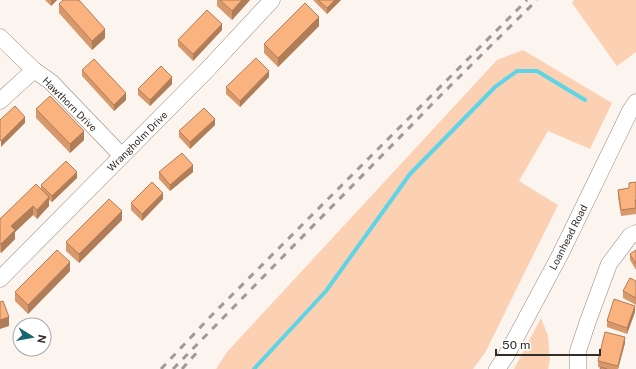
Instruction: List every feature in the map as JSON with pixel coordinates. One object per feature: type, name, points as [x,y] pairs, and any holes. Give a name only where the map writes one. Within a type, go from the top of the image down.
[{"type":"street","name":"Wrangholm Drive","points":[[0,279],[207,70],[272,0]]},
{"type":"street","name":"Hawthorn Drive","points":[[0,37],[34,70],[51,82],[122,156]]},
{"type":"street","points":[[0,101],[34,70]]},
{"type":"street","name":"Loanhead Road","points":[[497,369],[506,356],[560,255],[634,109]]},
{"type":"street","points":[[578,369],[578,351],[609,264],[630,236],[636,233]]},
{"type":"shaded area","points":[[574,0],[636,0],[636,52],[617,66],[572,3]]},
{"type":"shaded area","points":[[523,50],[612,103],[590,149],[548,131],[519,181],[558,205],[485,353],[473,369],[216,369],[227,352],[497,60]]},
{"type":"shaded area","points":[[541,318],[548,336],[550,360],[548,369],[514,369]]},
{"type":"building","points":[[63,0],[79,0],[105,29],[92,41],[59,4]]},
{"type":"building","points":[[220,0],[242,0],[232,11]]},
{"type":"building","points":[[318,0],[335,0],[327,8]]},
{"type":"building","points":[[305,3],[319,17],[278,58],[264,44]]},
{"type":"building","points":[[207,10],[222,24],[193,54],[178,40]]},
{"type":"building","points":[[256,58],[269,71],[240,101],[226,87]]},
{"type":"building","points":[[94,59],[126,93],[114,105],[82,70]]},
{"type":"building","points":[[161,66],[172,77],[150,100],[138,89]]},
{"type":"building","points":[[50,96],[84,131],[70,144],[36,109]]},
{"type":"building","points":[[15,106],[25,117],[1,141],[0,120]]},
{"type":"building","points":[[204,108],[215,119],[190,142],[179,131]]},
{"type":"building","points":[[182,153],[193,165],[170,185],[159,172]]},
{"type":"building","points":[[66,161],[77,172],[52,196],[41,185]]},
{"type":"building","points":[[152,182],[163,193],[142,214],[131,203]]},
{"type":"building","points":[[636,182],[636,208],[621,210],[618,190],[629,188],[629,183]]},
{"type":"building","points":[[36,184],[49,197],[37,210],[33,206],[11,226],[15,230],[1,244],[0,219]]},
{"type":"building","points":[[109,199],[122,211],[79,254],[66,242]]},
{"type":"building","points":[[57,250],[70,262],[28,305],[15,292]]},
{"type":"building","points":[[636,250],[636,264],[630,254]]},
{"type":"building","points":[[630,278],[636,281],[636,298],[623,291]]},
{"type":"building","points":[[614,299],[635,306],[627,328],[607,321]]},
{"type":"building","points":[[3,301],[9,317],[0,320],[0,302]]},
{"type":"building","points":[[605,332],[625,337],[618,366],[598,361]]},
{"type":"waterway","points":[[254,369],[326,291],[410,174],[495,87],[517,71],[537,71],[585,100]]},
{"type":"railway","points":[[161,369],[211,316],[527,0]]},
{"type":"railway","points":[[173,369],[445,91],[537,0]]},
{"type":"railway","points":[[182,369],[200,349]]}]
